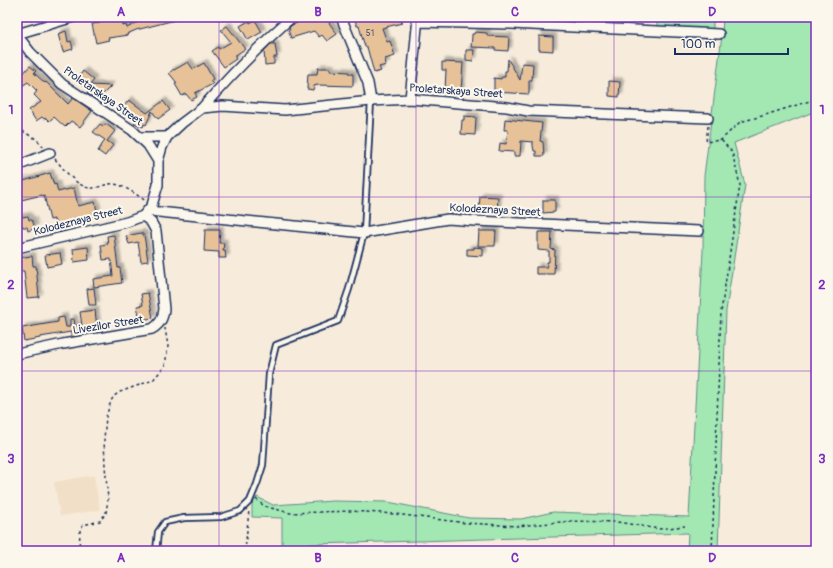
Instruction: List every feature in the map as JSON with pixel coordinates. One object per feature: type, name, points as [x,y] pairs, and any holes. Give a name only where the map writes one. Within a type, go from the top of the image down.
[{"type":"street","points":[[17,34],[74,17]]},
{"type":"street","points":[[163,317],[164,309],[156,231],[151,222],[148,211],[158,185],[158,161],[162,147],[167,136],[202,108],[237,69],[292,17]]},
{"type":"street","points":[[341,17],[368,83],[371,101]]},
{"type":"street","points":[[410,99],[417,20],[719,34]]},
{"type":"street","name":"Proletarskaya Street","points":[[17,34],[30,52],[62,84],[132,130],[148,145],[158,161]]},
{"type":"street","name":"Proletarskaya Street","points":[[202,108],[223,106],[285,110],[371,101],[410,99],[507,107],[528,111],[708,118]]},
{"type":"street","points":[[140,137],[167,136]]},
{"type":"street","points":[[17,166],[50,153]]},
{"type":"street","name":"Kolodeznaya Street","points":[[17,248],[127,222],[148,211],[364,233],[448,219],[699,231]]},
{"type":"street","name":"Livezilor Street","points":[[17,354],[63,344],[152,330],[159,324],[163,317]]},
{"type":"lane","points":[[156,551],[158,532],[165,522],[184,518],[221,517],[240,511],[250,501],[263,465],[269,374],[276,345],[338,321],[364,233],[371,101]]},
{"type":"path","points":[[708,118],[706,142],[721,140],[740,122],[816,99]]},
{"type":"path","points":[[17,128],[36,139],[74,181],[89,188],[99,188],[113,184],[124,188],[148,211]]},
{"type":"path","points":[[712,551],[721,312],[740,185],[732,152],[721,140]]},
{"type":"path","points":[[80,551],[80,531],[82,525],[100,521],[106,513],[108,500],[104,439],[106,417],[114,396],[120,392],[153,380],[165,366],[168,346],[163,317]]},
{"type":"path","points":[[252,495],[264,506],[290,513],[358,512],[395,514],[466,524],[517,526],[572,521],[617,522],[658,529],[685,526]]},
{"type":"path","points":[[245,551],[250,501]]},
{"type":"shaded area","points":[[94,475],[100,510],[60,516],[54,482]]},
{"type":"green space","points":[[657,17],[713,17],[713,30],[657,29]]},
{"type":"green space","points":[[723,17],[816,17],[816,111],[734,143],[745,185],[726,311],[718,551],[687,551],[688,533],[282,545],[282,518],[252,517],[252,505],[257,497],[273,505],[333,501],[388,502],[469,518],[521,519],[553,512],[689,517],[703,250],[704,176]]},
{"type":"building","points":[[99,17],[105,17],[106,19],[122,17],[123,26],[126,25],[127,28],[140,21],[138,17],[179,17],[179,19],[136,30],[127,34],[128,35],[108,38],[109,40],[96,43],[92,24],[100,23]]},
{"type":"building","points":[[298,17],[325,17],[337,34],[327,41],[322,35],[319,37],[314,31],[291,38],[288,30],[290,30],[289,28],[292,25],[297,23],[296,21]]},
{"type":"building","points":[[354,17],[401,17],[402,23],[382,28],[387,42],[390,41],[395,56],[385,59],[386,65],[379,67],[381,71],[374,73],[367,47],[365,47],[359,26],[357,26]]},
{"type":"building","points":[[255,20],[262,32],[248,40],[240,26],[249,21],[250,23]]},
{"type":"building","points":[[227,26],[245,49],[234,56],[236,59],[224,67],[212,51],[231,42],[221,30]]},
{"type":"building","points":[[66,31],[68,42],[71,41],[73,49],[63,52],[58,34]]},
{"type":"building","points":[[475,32],[487,33],[487,36],[509,37],[508,51],[495,50],[495,48],[471,47],[472,34]]},
{"type":"building","points":[[539,36],[553,37],[553,51],[539,50]]},
{"type":"building","points":[[271,44],[275,44],[277,57],[274,57],[274,64],[265,65],[264,51]]},
{"type":"building","points":[[466,50],[474,50],[473,61],[466,60]]},
{"type":"building","points":[[508,59],[520,80],[522,63],[533,64],[532,80],[529,80],[529,94],[494,92],[494,78],[501,79],[502,77],[505,77]]},
{"type":"building","points":[[188,62],[193,69],[204,63],[213,79],[210,81],[213,84],[195,93],[197,97],[191,100],[186,94],[182,96],[175,84],[177,83],[169,73]]},
{"type":"building","points":[[442,62],[463,63],[461,91],[445,90],[446,70],[442,70]]},
{"type":"building","points":[[30,66],[36,71],[34,73],[45,83],[46,82],[68,104],[73,98],[92,111],[80,127],[71,121],[65,127],[54,117],[49,121],[42,117],[36,121],[29,110],[41,102],[34,95],[37,91],[28,82],[17,89],[17,80]]},
{"type":"building","points":[[318,68],[329,68],[331,69],[330,71],[349,72],[349,74],[353,74],[353,86],[317,85],[314,86],[313,90],[307,89],[308,74],[317,74]]},
{"type":"building","points":[[83,71],[94,80],[90,85],[111,86],[97,100],[87,93],[89,90],[77,80]]},
{"type":"building","points":[[609,81],[620,82],[619,97],[609,96]]},
{"type":"building","points":[[129,100],[147,113],[163,101],[170,110],[158,119],[152,111],[146,125],[144,124],[143,127],[134,123],[137,117],[123,107]]},
{"type":"building","points":[[464,116],[476,117],[475,135],[461,134],[462,120],[464,120]]},
{"type":"building","points":[[505,119],[542,123],[540,141],[543,142],[544,156],[536,156],[533,142],[521,141],[520,156],[514,156],[514,152],[499,151],[500,143],[506,144],[508,130],[504,130]]},
{"type":"building","points":[[100,124],[103,126],[106,124],[115,131],[107,141],[113,145],[105,156],[98,151],[105,140],[93,132]]},
{"type":"building","points":[[50,173],[54,185],[56,184],[58,192],[74,188],[78,206],[95,202],[98,216],[79,221],[80,224],[58,232],[54,219],[50,220],[44,195],[17,201],[17,183]]},
{"type":"building","points":[[480,196],[498,197],[497,211],[479,209]]},
{"type":"building","points":[[543,200],[555,200],[555,212],[543,213]]},
{"type":"building","points":[[28,216],[29,220],[32,220],[35,228],[28,231],[27,227],[23,227],[22,225],[17,228],[17,218]]},
{"type":"building","points":[[205,230],[220,230],[219,243],[224,243],[223,250],[225,250],[226,258],[219,258],[219,252],[204,251]]},
{"type":"building","points":[[479,231],[496,231],[495,246],[478,246]]},
{"type":"building","points":[[538,232],[552,232],[551,249],[555,250],[554,274],[536,274],[536,267],[547,267],[547,262],[549,262],[549,251],[538,250]]},
{"type":"building","points":[[141,233],[144,235],[148,261],[141,262],[138,242],[129,244],[126,236]]},
{"type":"building","points":[[114,235],[118,268],[120,268],[122,283],[94,287],[93,279],[113,276],[111,259],[103,260],[101,245],[108,244],[107,236]]},
{"type":"building","points":[[88,247],[89,260],[74,262],[73,249]]},
{"type":"building","points":[[474,247],[483,248],[483,256],[467,255],[467,249],[474,249]]},
{"type":"building","points":[[60,253],[62,264],[47,267],[45,255]]},
{"type":"building","points":[[32,256],[33,266],[36,266],[39,297],[27,298],[24,271],[19,271],[18,258]]},
{"type":"building","points":[[94,288],[96,305],[89,305],[87,289]]},
{"type":"building","points":[[148,293],[153,318],[140,320],[137,306],[143,305],[141,294]]},
{"type":"building","points":[[95,310],[97,328],[76,331],[77,336],[71,337],[71,332],[24,341],[22,328],[58,322],[58,318],[64,317],[66,327],[70,327],[70,319],[74,319],[75,326],[82,326],[80,312]]}]
